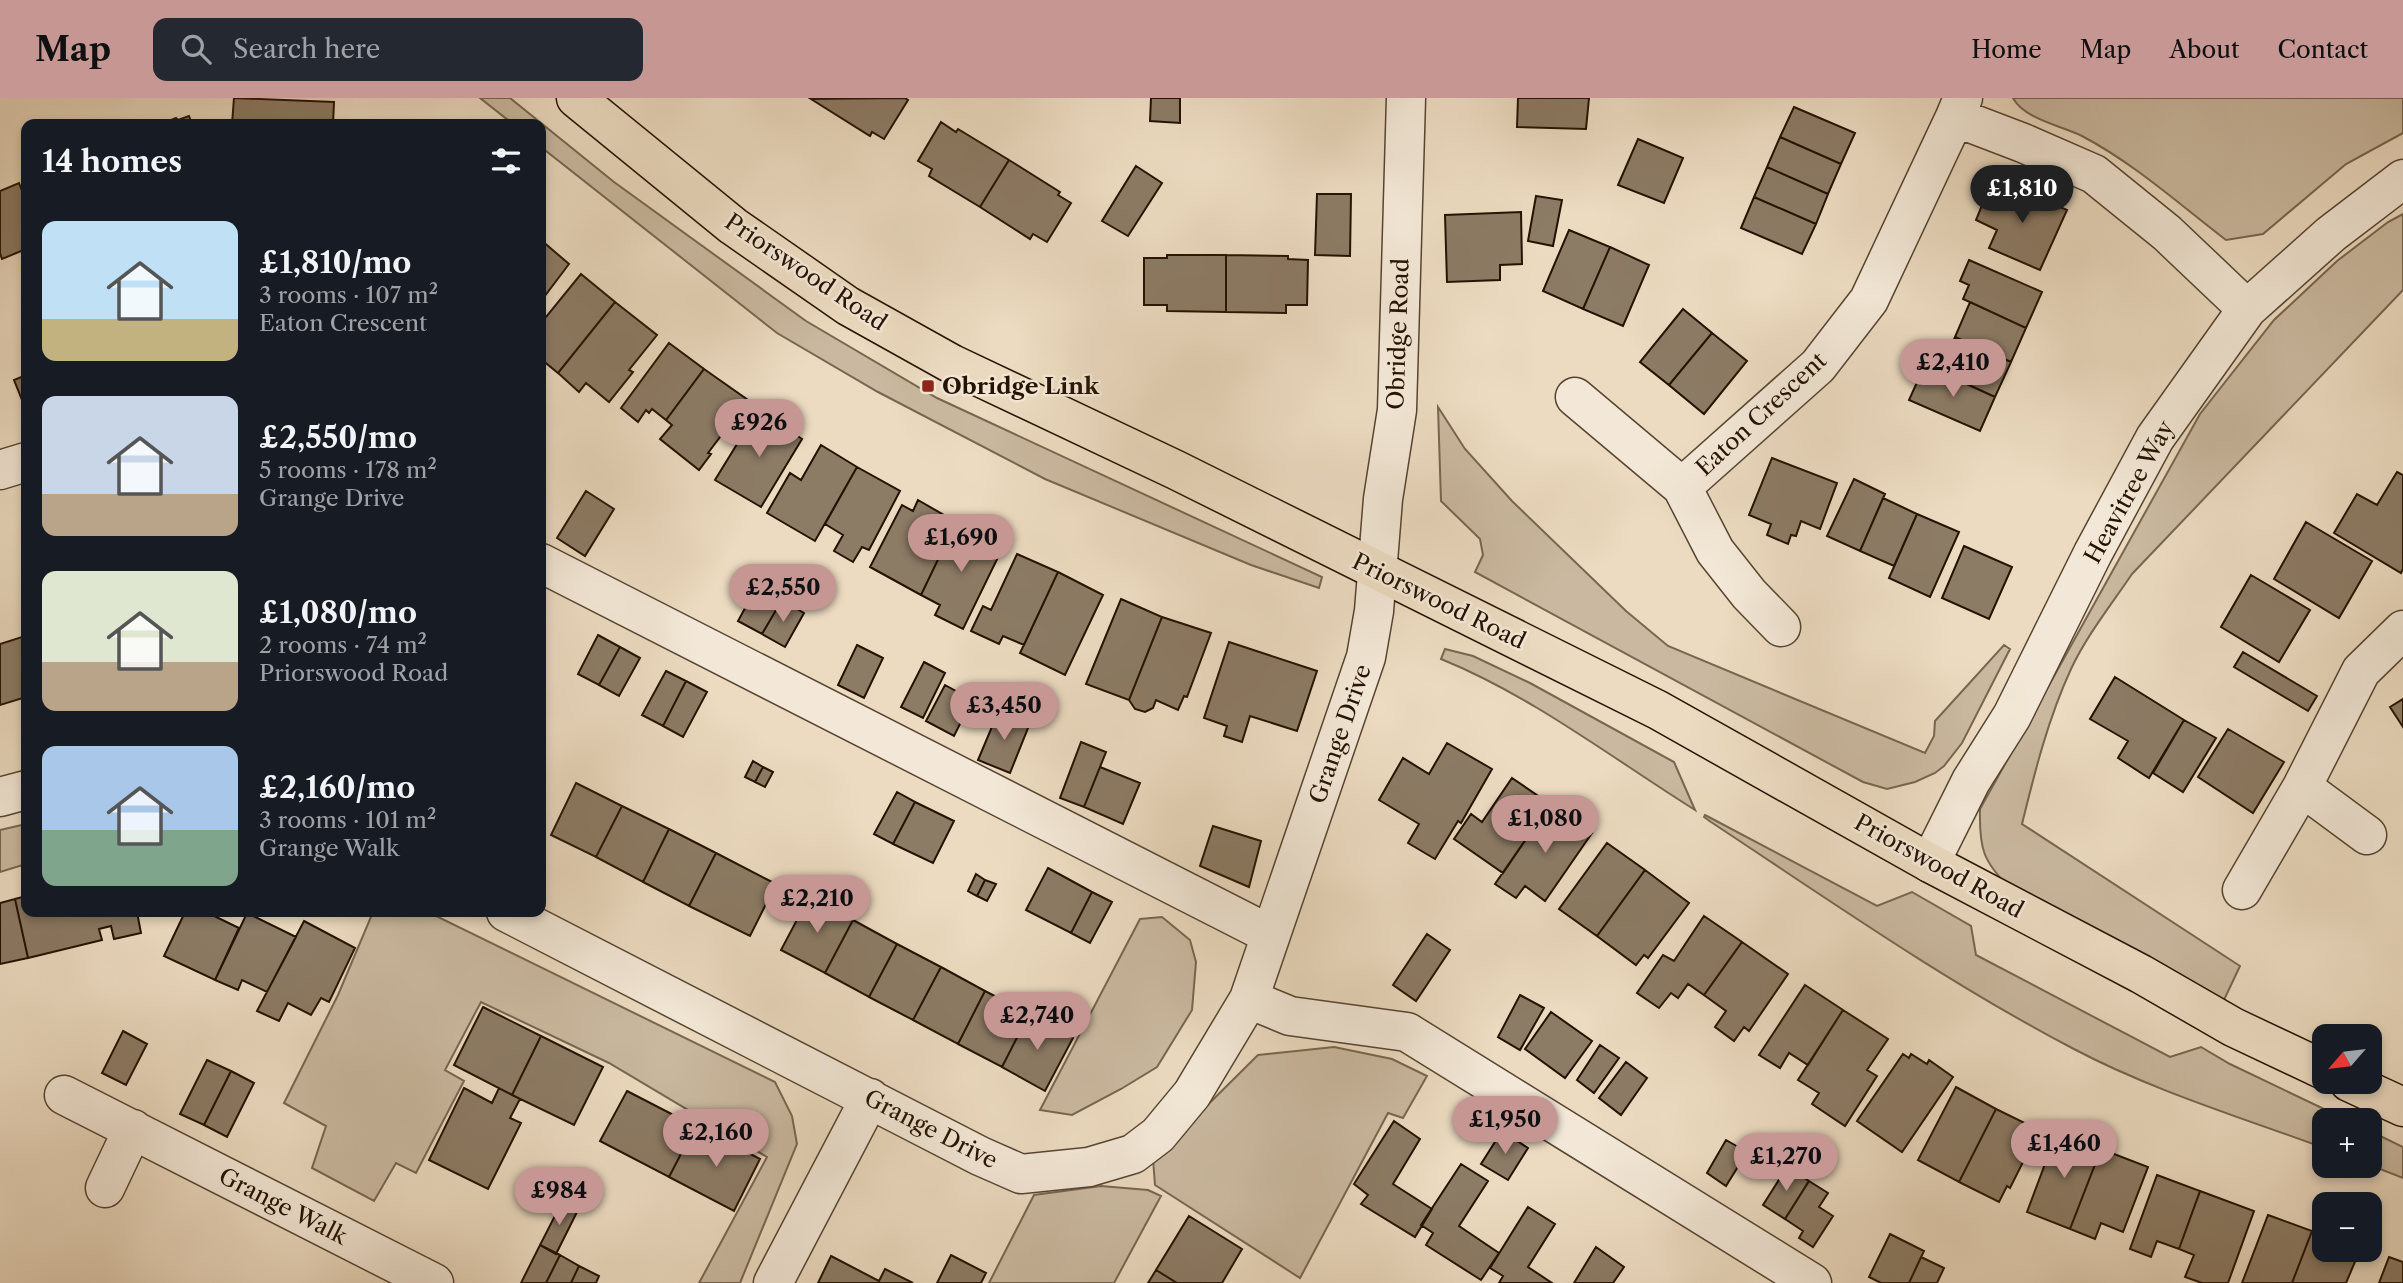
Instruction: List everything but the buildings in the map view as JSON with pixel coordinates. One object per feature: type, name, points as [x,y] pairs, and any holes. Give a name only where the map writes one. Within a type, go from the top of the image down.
[{"type":"main road","name":"Priorswood Road","points":[[576,98],[733,226],[848,306],[952,363],[1176,470],[1658,710],[1930,863],[2141,974],[2233,1027],[2312,1064]]},
{"type":"main road","points":[[2375,1094],[2403,1107]]},
{"type":"street","name":"Obridge Road","points":[[1376,570],[1383,499],[1397,410],[1406,98]]},
{"type":"street","name":"Eaton Crescent","points":[[1682,487],[1818,366],[1870,300],[1959,108],[2023,142],[2094,174],[2167,233],[2247,309]]},
{"type":"street","name":"Heavitree Way","points":[[1930,863],[1971,781],[2012,716],[2093,553],[2155,438],[2247,309],[2331,234],[2403,179]]},
{"type":"street","name":"Eaton Crescent","points":[[1575,397],[1682,487],[1715,551],[1749,594],[1781,627]]},
{"type":"street","points":[[0,470],[21,464]]},
{"type":"street","points":[[546,566],[1271,935]]},
{"type":"street","name":"Grange Drive","points":[[516,917],[980,1156],[1021,1174],[1089,1167],[1133,1154],[1158,1135],[1192,1094],[1248,999],[1366,657],[1374,611],[1376,570]]},
{"type":"street","points":[[2242,890],[2302,787],[2361,671],[2403,630]]},
{"type":"street","points":[[2302,787],[2367,835]]},
{"type":"street","points":[[0,797],[21,791]]},
{"type":"street","points":[[1248,999],[1290,1016],[1407,1032],[1812,1283]]},
{"type":"street","name":"Grange Walk","points":[[64,1095],[434,1283]]},
{"type":"street","points":[[773,1283],[870,1098]]},
{"type":"street","points":[[105,1188],[133,1129]]},
{"type":"shaded area","points":[[480,98],[510,98],[536,119],[507,119]]},
{"type":"shaded area","points":[[2013,98],[2403,98],[2403,133],[2346,164],[2263,234],[2226,240],[2120,159],[2082,136],[2034,117]]},
{"type":"shaded area","points":[[546,127],[614,182],[806,321],[937,398],[1322,577],[1319,588],[1251,565],[1045,479],[878,392],[777,333],[546,151]]},
{"type":"shaded area","points":[[2403,214],[2403,290],[2132,574],[2077,656],[2055,707],[2022,824],[2240,966],[2224,1000],[2012,890],[1989,863],[1985,854],[1980,835],[1980,809],[2200,414],[2274,320],[2337,261],[2388,222]]},
{"type":"shaded area","points":[[1438,407],[1465,449],[1512,501],[1626,611],[1668,646],[1925,753],[1934,736],[1935,721],[2004,645],[2010,649],[1962,743],[1944,766],[1915,782],[1887,789],[1863,782],[1475,572],[1483,555],[1480,539],[1441,501]]},
{"type":"shaded area","points":[[1445,649],[1473,656],[1530,683],[1674,762],[1695,810],[1539,709],[1441,659]]},
{"type":"shaded area","points":[[1705,815],[1877,906],[1912,892],[1971,926],[1976,955],[2170,1057],[2201,1047],[2230,1064],[2322,1108],[2312,1108],[2312,1144],[2133,1077],[2025,1023],[1934,968],[1704,817]]},
{"type":"shaded area","points":[[21,825],[21,866],[0,872],[0,830]]},
{"type":"shaded area","points":[[371,917],[438,917],[775,1082],[792,1116],[797,1144],[740,1283],[699,1283],[767,1157],[609,1063],[481,1002],[445,1070],[464,1081],[416,1173],[396,1163],[374,1201],[312,1168],[326,1126],[284,1103],[338,995]]},
{"type":"shaded area","points":[[1162,917],[1190,940],[1196,962],[1192,1010],[1157,1067],[1072,1115],[1040,1110],[1140,919]]},
{"type":"shaded area","points":[[1334,1047],[1392,1059],[1427,1076],[1403,1118],[1388,1113],[1300,1278],[1155,1185],[1153,1159],[1258,1055]]},
{"type":"shaded area","points":[[2382,1137],[2403,1147],[2403,1178],[2382,1170]]},
{"type":"shaded area","points":[[1101,1186],[1148,1190],[1161,1196],[1114,1283],[989,1283],[1034,1195]]},
{"type":"place","name":"Obridge Link","points":[[928,386]]}]
